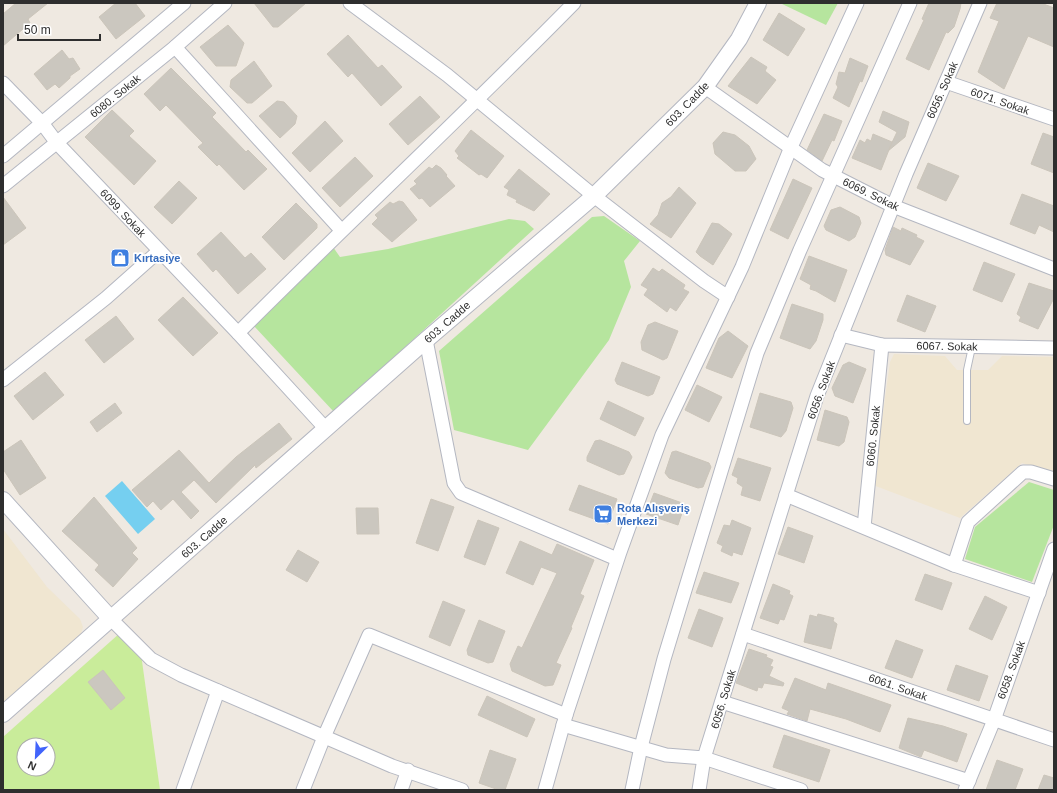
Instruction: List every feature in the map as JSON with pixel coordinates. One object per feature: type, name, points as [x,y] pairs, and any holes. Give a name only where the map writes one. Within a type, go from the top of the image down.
[{"type":"street","points":[[3,156],[184,3]]},
{"type":"street","name":"6080. Sokak","points":[[3,186],[175,47],[224,3]]},
{"type":"street","points":[[350,3],[478,100],[594,196],[704,281],[728,297]]},
{"type":"street","points":[[238,333],[341,230],[478,100],[574,3]]},
{"type":"street","name":"603. Cadde","points":[[3,714],[426,340],[594,196],[705,87],[739,39],[758,3]]},
{"type":"street","points":[[545,790],[564,720],[617,559],[662,435],[728,297],[791,147],[857,3]]},
{"type":"street","points":[[632,790],[641,747],[664,659],[757,354],[800,250],[910,3]]},
{"type":"street","name":"6056. Sokak","points":[[699,790],[704,758],[817,396],[893,206],[980,3]]},
{"type":"street","points":[[175,47],[341,230]]},
{"type":"street","name":"6071. Sokak","points":[[946,82],[1054,119]]},
{"type":"street","name":"6099. Sokak","points":[[3,83],[42,123],[57,143],[238,333],[326,429]]},
{"type":"street","name":"6069. Sokak","points":[[705,87],[822,170],[893,206],[1054,269]]},
{"type":"street","points":[[3,380],[106,298],[159,251]]},
{"type":"street","name":"6067. Sokak","points":[[842,334],[882,345],[1054,348]]},
{"type":"street","points":[[426,340],[454,483],[461,492],[617,559]]},
{"type":"street","name":"6060. Sokak","points":[[864,527],[882,345]]},
{"type":"street","points":[[954,565],[968,522],[1023,472],[1031,472],[1054,479]]},
{"type":"street","points":[[786,495],[954,565],[1039,593]]},
{"type":"street","points":[[3,500],[111,619],[151,659],[218,691],[392,766],[408,770],[462,790]]},
{"type":"street","name":"6058. Sokak","points":[[967,786],[994,720],[1054,550]]},
{"type":"street","name":"6061. Sokak","points":[[743,634],[1054,740]]},
{"type":"street","points":[[303,790],[324,737],[369,635],[564,720],[666,755],[704,758],[801,790]]},
{"type":"street","points":[[182,790],[218,691]]},
{"type":"street","points":[[722,702],[967,786]]},
{"type":"street","points":[[401,790],[408,770]]},
{"type":"lane","points":[[967,421],[967,370],[972,347]]},
{"type":"shaded area","points":[[894,354],[945,356],[957,370],[988,370],[1002,356],[1054,357],[1054,473],[1022,463],[960,518],[873,485],[890,362]]},
{"type":"shaded area","points":[[3,529],[47,587],[80,619],[83,627],[81,634],[3,703]]},
{"type":"green space","points":[[780,3],[838,3],[826,25]]},
{"type":"green space","points":[[604,216],[640,241],[624,261],[631,287],[609,340],[528,450],[454,430],[439,351],[592,217]]},
{"type":"green space","points":[[509,219],[525,221],[534,229],[334,412],[254,326],[333,247],[340,257],[388,249]]},
{"type":"green space","points":[[1029,482],[1054,490],[1054,525],[1032,582],[965,559],[975,527]]},
{"type":"green space","points":[[120,633],[141,654],[160,790],[3,790],[3,737]]},
{"type":"water","points":[[122,481],[155,519],[138,534],[105,496]]},
{"type":"building","points":[[16,3],[48,3],[28,19],[30,23],[3,46],[3,14]]},
{"type":"building","points":[[116,3],[135,3],[145,16],[116,39],[99,17]]},
{"type":"building","points":[[254,3],[306,3],[278,27],[273,27]]},
{"type":"building","points":[[929,3],[961,3],[954,27],[948,33],[946,32],[929,70],[906,59],[924,20],[922,19]]},
{"type":"building","points":[[997,3],[1041,3],[1054,8],[1054,47],[1028,36],[1004,89],[978,72],[999,21],[990,18]]},
{"type":"building","points":[[779,13],[805,29],[788,56],[763,40]]},
{"type":"building","points":[[228,25],[244,43],[236,66],[216,66],[200,47]]},
{"type":"building","points":[[348,35],[378,68],[382,65],[402,87],[381,106],[352,73],[348,77],[327,54]]},
{"type":"building","points":[[62,50],[69,59],[73,58],[80,69],[70,76],[70,78],[59,88],[55,84],[47,90],[34,74]]},
{"type":"building","points":[[751,57],[767,67],[765,71],[776,80],[757,104],[728,86]]},
{"type":"building","points":[[850,58],[868,66],[862,82],[860,81],[849,107],[833,98],[838,87],[836,84],[839,72],[845,73]]},
{"type":"building","points":[[254,61],[272,86],[252,103],[247,103],[230,87],[231,80]]},
{"type":"building","points":[[171,68],[216,113],[212,117],[246,152],[248,150],[267,169],[244,190],[219,164],[217,166],[198,147],[203,143],[166,105],[160,111],[144,94]]},
{"type":"building","points":[[420,96],[440,117],[408,145],[389,124]]},
{"type":"building","points":[[277,101],[284,102],[297,116],[295,124],[280,138],[259,116]]},
{"type":"building","points":[[112,110],[134,131],[129,136],[156,161],[134,185],[85,137]]},
{"type":"building","points":[[883,111],[909,122],[905,137],[888,151],[897,132],[879,122]]},
{"type":"building","points":[[824,114],[842,121],[834,141],[832,140],[822,161],[807,150]]},
{"type":"building","points":[[325,121],[343,141],[310,172],[292,153]]},
{"type":"building","points":[[471,130],[504,156],[487,178],[481,174],[479,175],[457,158],[459,156],[455,151]]},
{"type":"building","points":[[723,132],[735,135],[749,146],[756,159],[746,171],[735,171],[715,154],[713,143]]},
{"type":"building","points":[[1043,133],[1054,137],[1054,173],[1031,164]]},
{"type":"building","points":[[873,134],[892,142],[881,170],[852,158],[860,140],[865,143],[867,139],[871,141]]},
{"type":"building","points":[[355,157],[373,176],[340,207],[322,188]]},
{"type":"building","points":[[928,163],[959,176],[946,201],[917,188]]},
{"type":"building","points":[[436,165],[441,168],[455,186],[430,207],[422,198],[419,199],[410,189],[417,184],[414,181],[429,167],[432,169]]},
{"type":"building","points":[[519,169],[550,194],[534,211],[516,202],[517,200],[507,195],[509,190],[504,187]]},
{"type":"building","points":[[793,179],[812,188],[788,239],[770,230]]},
{"type":"building","points":[[179,181],[197,198],[172,224],[154,207]]},
{"type":"building","points":[[679,187],[696,203],[671,238],[650,224],[658,215],[662,203],[671,197]]},
{"type":"building","points":[[1022,194],[1054,206],[1054,232],[1039,225],[1035,234],[1010,224]]},
{"type":"building","points":[[3,197],[26,228],[3,245]]},
{"type":"building","points":[[399,201],[403,202],[417,220],[392,242],[372,224],[378,218],[375,215],[390,202],[393,204]]},
{"type":"building","points":[[296,203],[317,224],[317,228],[284,260],[262,237]]},
{"type":"building","points":[[840,207],[859,217],[861,223],[855,237],[849,241],[826,230],[824,226],[831,210]]},
{"type":"building","points":[[712,223],[719,224],[732,234],[713,265],[696,252]]},
{"type":"building","points":[[893,227],[901,231],[902,228],[917,235],[916,237],[924,241],[910,265],[886,255],[885,250]]},
{"type":"building","points":[[221,232],[245,258],[251,253],[266,269],[238,294],[216,269],[213,272],[197,254]]},
{"type":"building","points":[[809,256],[847,270],[835,302],[810,289],[811,285],[800,279]]},
{"type":"building","points":[[984,262],[1015,274],[1002,302],[973,290]]},
{"type":"building","points":[[653,268],[659,272],[662,269],[685,285],[683,289],[689,292],[676,311],[670,307],[667,312],[644,295],[648,289],[641,285]]},
{"type":"building","points":[[1029,283],[1054,291],[1054,298],[1038,329],[1019,321],[1021,317],[1017,314]]},
{"type":"building","points":[[907,295],[936,306],[925,332],[897,321]]},
{"type":"building","points":[[183,297],[218,333],[193,356],[158,320]]},
{"type":"building","points":[[792,304],[823,314],[823,320],[816,341],[810,349],[780,338]]},
{"type":"building","points":[[116,316],[134,339],[104,363],[85,340]]},
{"type":"building","points":[[655,322],[678,331],[667,358],[663,360],[642,350],[641,342],[648,325]]},
{"type":"building","points":[[728,331],[748,346],[732,378],[706,368],[719,338]]},
{"type":"building","points":[[622,362],[660,377],[653,394],[648,396],[617,384],[615,380]]},
{"type":"building","points":[[849,362],[866,369],[853,403],[835,396],[832,388],[843,365]]},
{"type":"building","points":[[45,372],[64,395],[33,420],[14,396]]},
{"type":"building","points":[[697,385],[722,397],[709,422],[685,410]]},
{"type":"building","points":[[760,393],[791,402],[793,408],[786,431],[781,437],[750,427]]},
{"type":"building","points":[[608,401],[644,418],[635,436],[600,419]]},
{"type":"building","points":[[115,403],[122,413],[97,432],[90,422]]},
{"type":"building","points":[[825,410],[847,417],[849,422],[844,442],[839,446],[817,440]]},
{"type":"building","points":[[279,423],[292,439],[256,468],[255,465],[216,503],[194,480],[181,492],[199,511],[191,519],[173,499],[161,510],[153,501],[147,507],[132,490],[179,450],[209,483],[236,457]]},
{"type":"building","points":[[21,440],[46,478],[20,495],[3,469],[3,452]]},
{"type":"building","points":[[600,440],[629,452],[632,457],[624,474],[619,475],[587,461],[587,457],[595,441]]},
{"type":"building","points":[[676,451],[709,463],[711,467],[703,487],[698,488],[669,478],[665,473],[672,452]]},
{"type":"building","points":[[738,458],[771,468],[760,501],[741,495],[743,487],[737,483],[738,478],[732,475]]},
{"type":"building","points":[[579,485],[617,499],[608,524],[569,510]]},
{"type":"building","points":[[654,493],[685,504],[678,525],[646,514]]},
{"type":"building","points":[[94,497],[137,548],[132,553],[138,559],[113,587],[95,570],[99,565],[62,531]]},
{"type":"building","points":[[431,499],[454,507],[438,551],[416,543]]},
{"type":"building","points":[[356,508],[378,508],[379,534],[357,534]]},
{"type":"building","points":[[478,520],[499,528],[485,565],[464,557]]},
{"type":"building","points":[[732,520],[751,528],[742,555],[733,552],[732,556],[721,551],[723,546],[717,543],[724,525],[730,526]]},
{"type":"building","points":[[788,527],[813,536],[804,563],[778,554]]},
{"type":"building","points":[[520,541],[552,555],[557,544],[594,560],[580,594],[584,596],[571,627],[572,628],[556,663],[561,665],[553,685],[545,686],[512,671],[510,664],[518,646],[522,648],[557,573],[541,567],[533,585],[506,573]]},
{"type":"building","points":[[298,550],[319,562],[307,582],[286,570]]},
{"type":"building","points":[[704,572],[739,583],[731,603],[696,593]]},
{"type":"building","points":[[925,574],[952,583],[942,610],[915,600]]},
{"type":"building","points":[[773,584],[790,591],[789,594],[793,596],[784,620],[780,619],[778,624],[760,618]]},
{"type":"building","points":[[985,596],[1007,607],[992,640],[969,629]]},
{"type":"building","points":[[443,601],[465,610],[450,646],[429,637]]},
{"type":"building","points":[[699,609],[723,618],[712,647],[688,638]]},
{"type":"building","points":[[818,614],[834,618],[833,621],[837,624],[831,649],[804,642],[810,615],[817,617]]},
{"type":"building","points":[[479,620],[505,631],[493,662],[488,663],[468,655],[467,650]]},
{"type":"building","points":[[896,640],[923,650],[912,678],[885,668]]},
{"type":"building","points":[[749,649],[767,655],[766,657],[773,660],[770,666],[773,667],[769,676],[784,683],[783,686],[764,683],[762,688],[758,687],[757,691],[736,683]]},
{"type":"building","points":[[956,665],[988,676],[979,701],[947,690]]},
{"type":"building","points":[[103,670],[125,698],[111,710],[88,682]]},
{"type":"building","points":[[795,678],[826,690],[828,683],[891,705],[880,732],[846,719],[810,709],[807,721],[787,714],[789,711],[782,708]]},
{"type":"building","points":[[487,696],[535,719],[527,737],[478,715]]},
{"type":"building","points":[[908,718],[943,726],[967,734],[957,762],[924,750],[921,757],[899,748]]},
{"type":"building","points":[[784,735],[830,750],[819,782],[773,767]]},
{"type":"building","points":[[490,750],[516,759],[505,790],[499,790],[479,783]]},
{"type":"building","points":[[997,760],[1023,769],[1015,790],[986,790]]},
{"type":"building","points":[[1044,775],[1054,778],[1054,790],[1038,790]]},
{"type":"place","name":"Kırtasiye","points":[[120,258]]},
{"type":"place","name":"Rota Alışveriş Merkezi","points":[[603,514]]}]
